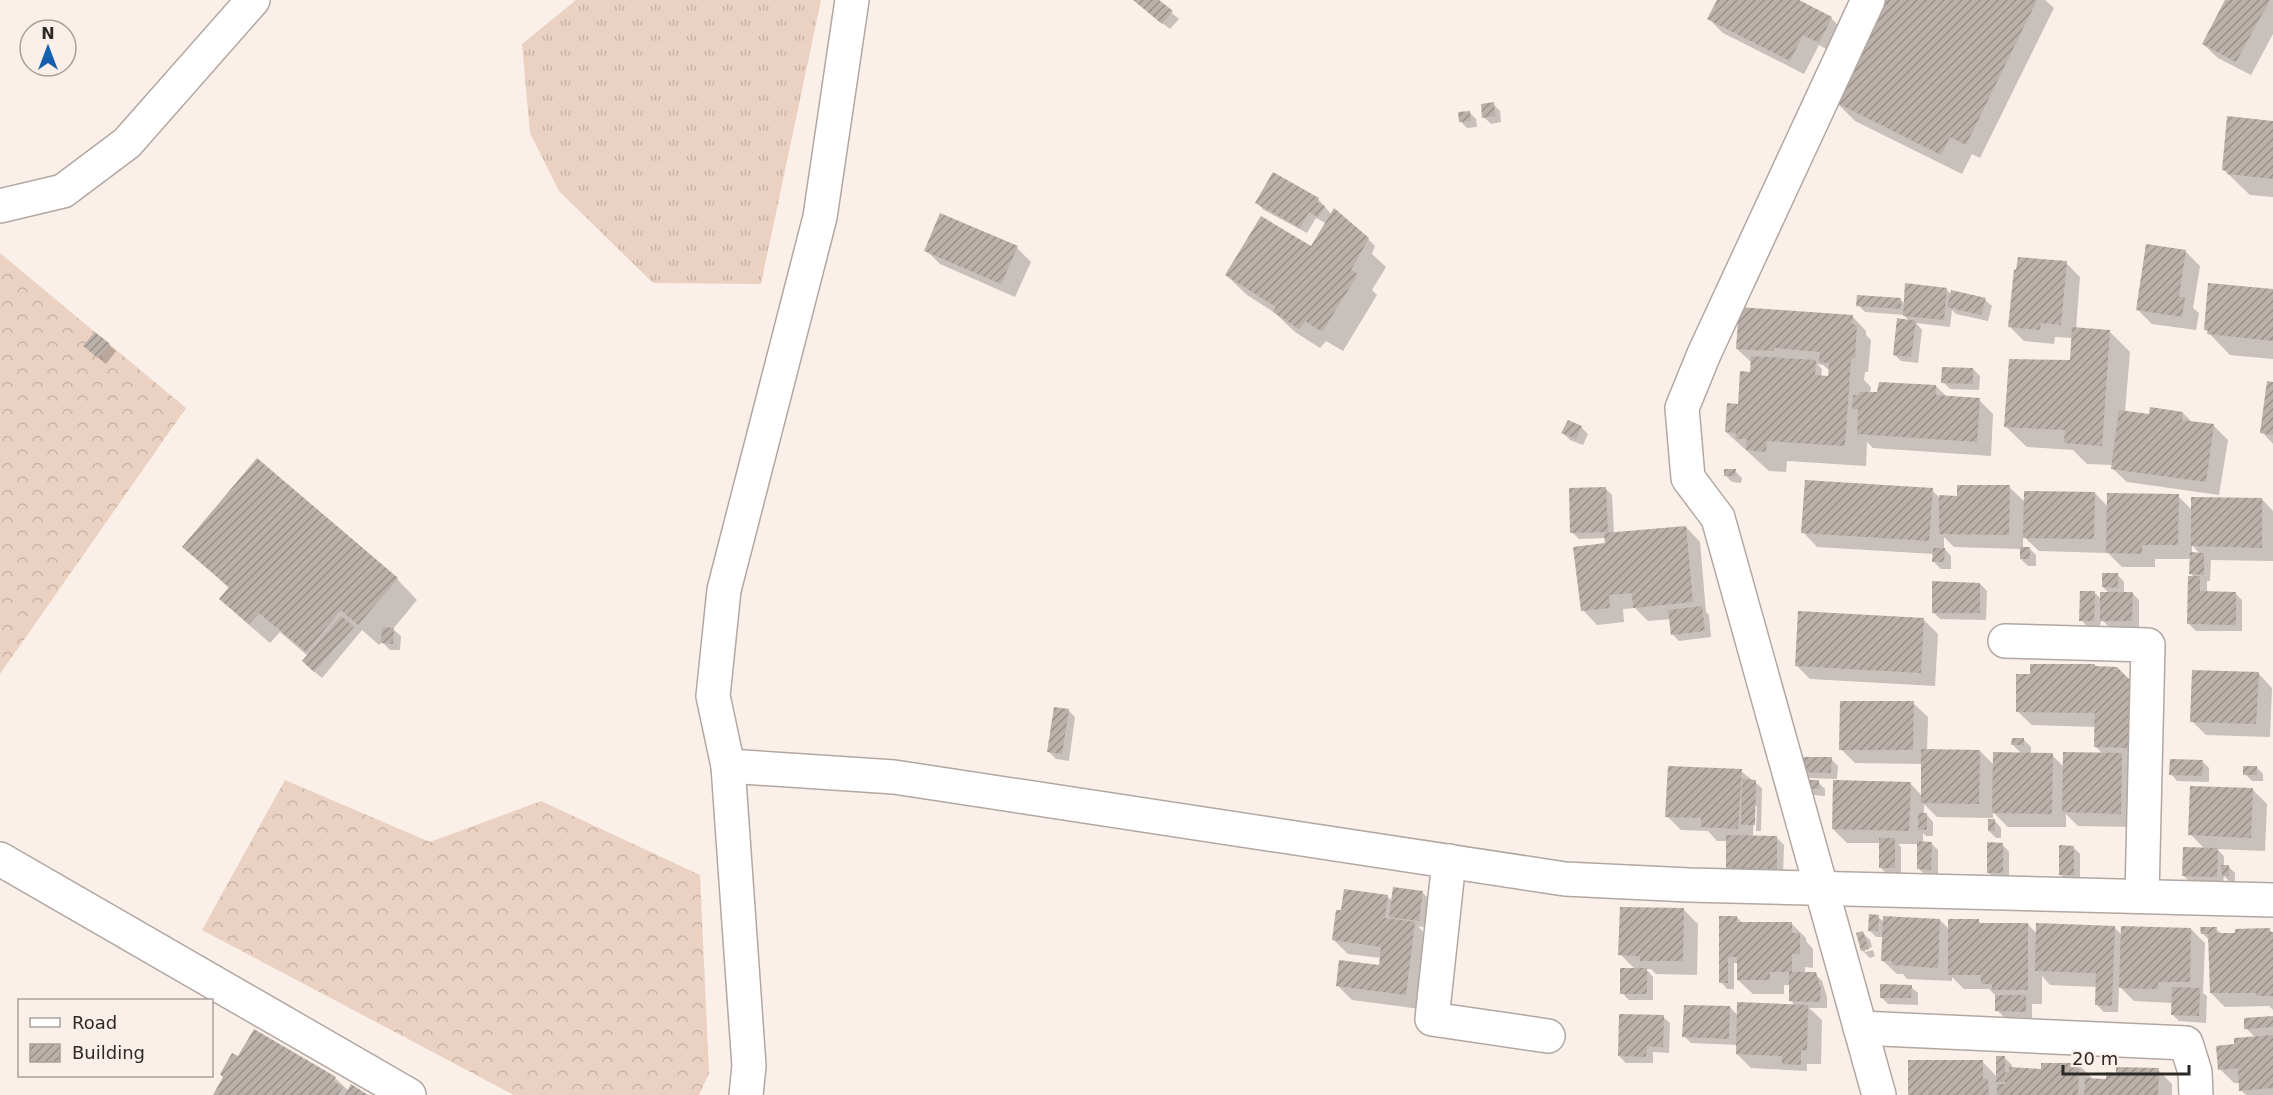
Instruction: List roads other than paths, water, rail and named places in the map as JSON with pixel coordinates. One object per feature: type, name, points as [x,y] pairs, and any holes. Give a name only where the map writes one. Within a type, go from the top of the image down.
[{"type":"street","points":[[0,206],[63,190],[127,143],[253,0]]},
{"type":"street","points":[[746,1095],[749,1066],[728,766],[713,696],[724,590],[820,217],[852,0]]},
{"type":"street","points":[[1868,0],[1704,354],[1682,408],[1688,478],[1718,518],[1879,1095]]},
{"type":"street","points":[[2006,641],[2148,645],[2142,896]]},
{"type":"street","points":[[728,766],[894,777],[1565,879],[1689,885],[2273,900]]},
{"type":"street","points":[[0,859],[409,1095]]},
{"type":"street","points":[[1449,861],[1432,1018],[1548,1036]]},
{"type":"street","points":[[1860,1028],[2186,1043],[2195,1072],[2196,1095]]}]
